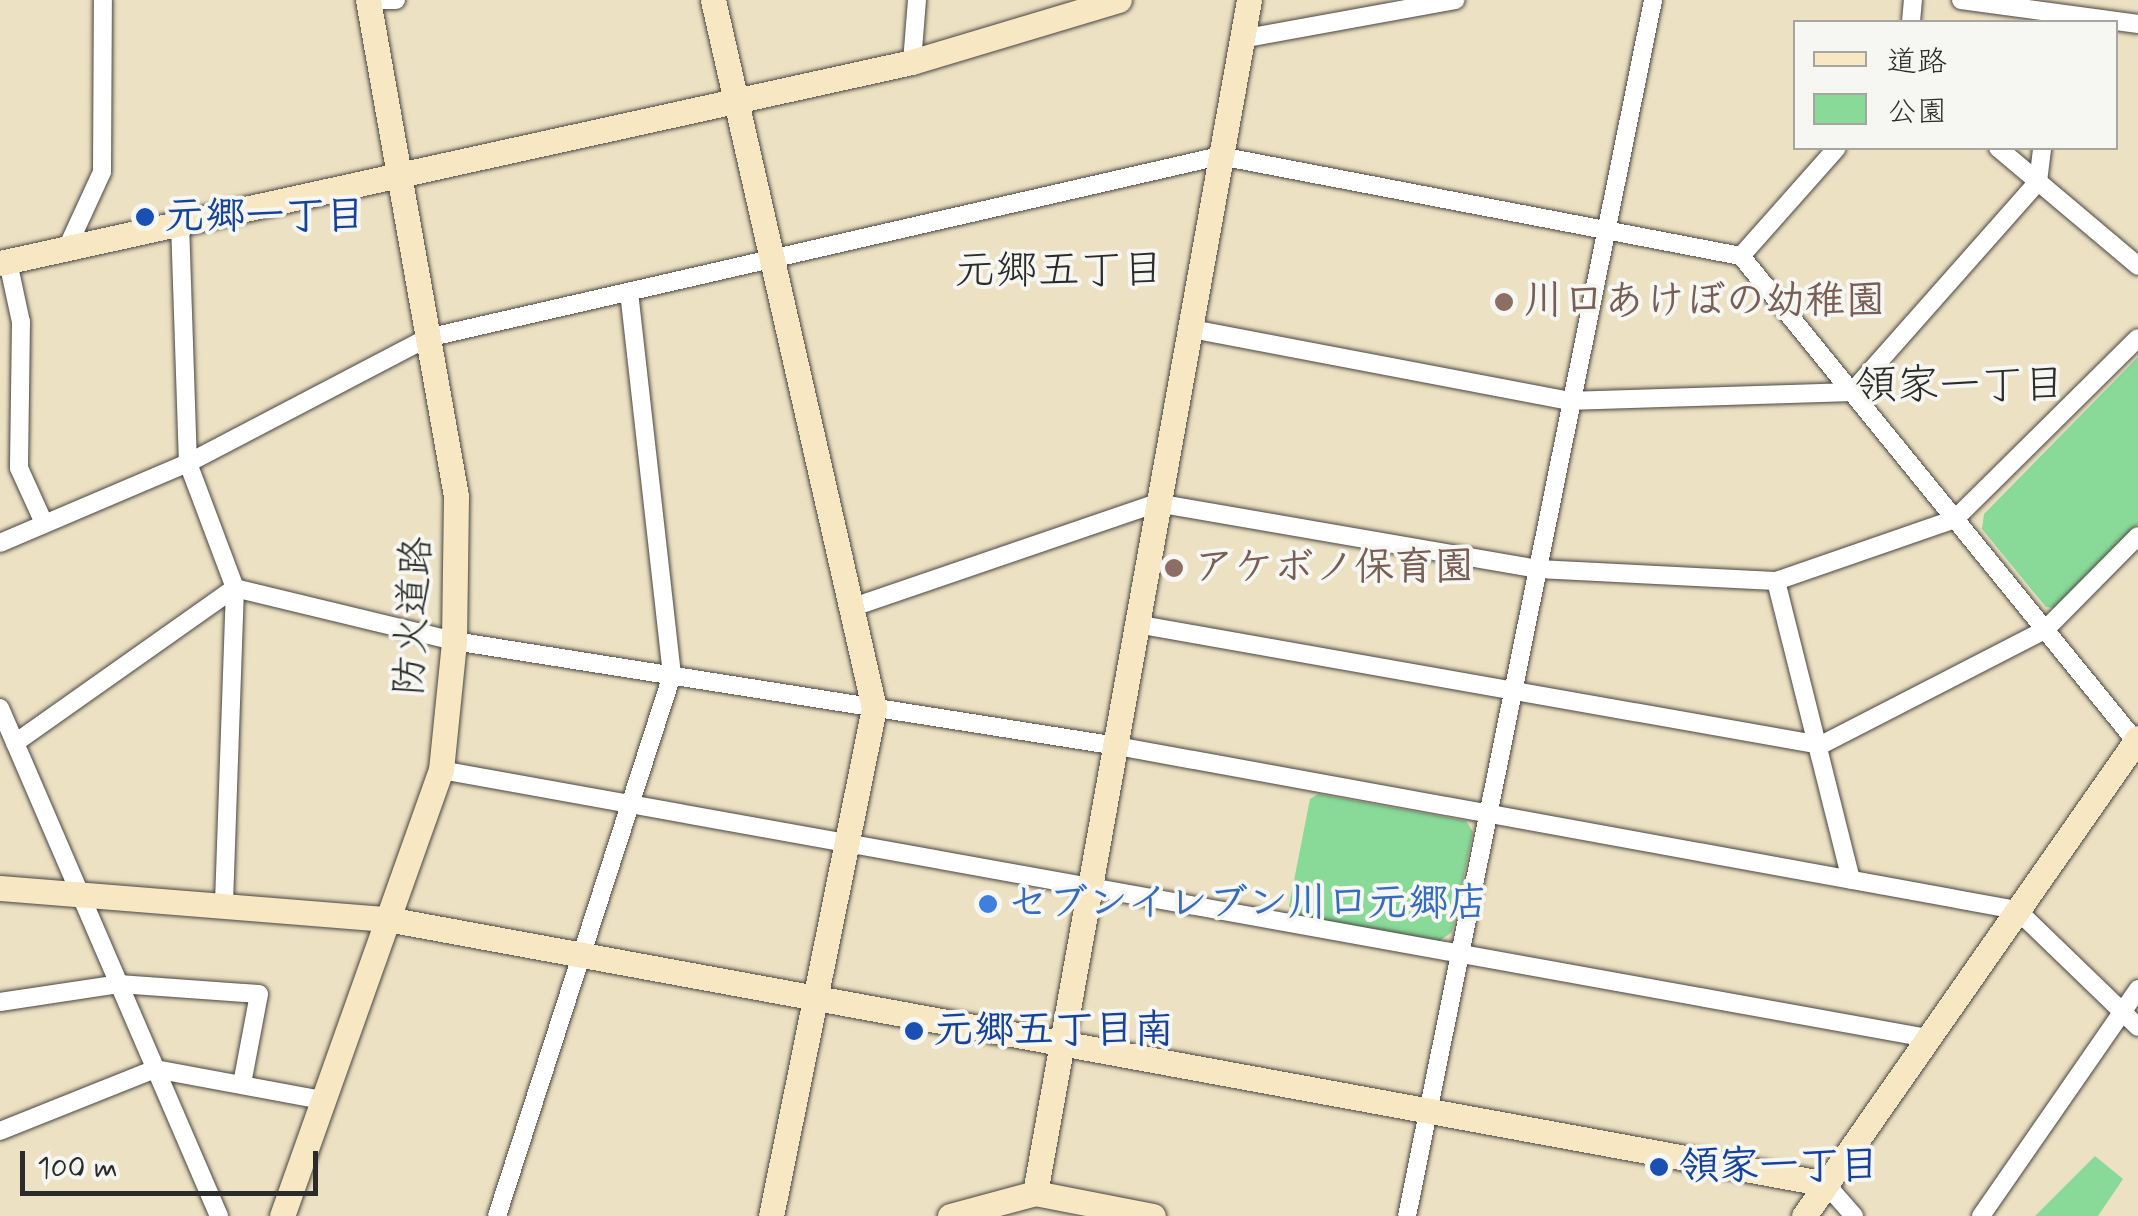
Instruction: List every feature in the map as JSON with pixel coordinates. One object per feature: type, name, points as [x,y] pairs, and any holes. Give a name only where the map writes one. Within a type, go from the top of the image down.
[{"type":"street","points":[[67,248],[102,172],[103,0]]},
{"type":"street","points":[[368,0],[396,0]]},
{"type":"street","name":"防火道路","points":[[282,1216],[440,770],[454,641],[456,496],[368,0]]},
{"type":"street","points":[[714,0],[856,606],[874,708],[770,1216]]},
{"type":"street","points":[[912,62],[918,0]]},
{"type":"street","points":[[44,523],[20,468],[21,322],[4,262],[912,62],[1119,0]]},
{"type":"street","points":[[1035,1193],[1059,1043],[1118,746],[1156,503],[1192,329],[1250,0]]},
{"type":"street","points":[[1242,39],[1455,0]]},
{"type":"street","points":[[1407,1216],[1568,401],[1608,231],[1653,0]]},
{"type":"street","points":[[1961,0],[2085,20]]},
{"type":"street","points":[[1741,256],[1835,150]]},
{"type":"street","points":[[2000,150],[2138,266]]},
{"type":"street","points":[[1192,329],[1568,401],[1852,392],[2038,182],[2042,150]]},
{"type":"street","points":[[0,543],[188,463],[427,338],[1220,156],[1741,256],[2137,741],[1804,1216]]},
{"type":"street","points":[[180,223],[188,463],[235,588],[224,905]]},
{"type":"street","points":[[497,1216],[672,675],[629,293]]},
{"type":"street","points":[[856,606],[1156,503],[1536,569],[1776,582],[1954,519],[2138,338]]},
{"type":"street","points":[[1136,624],[1821,745],[2045,630],[2138,536]]},
{"type":"street","points":[[1776,582],[1821,745],[1851,880]]},
{"type":"street","points":[[15,743],[235,588],[454,641],[1118,746],[2017,910],[2138,1027]]},
{"type":"street","points":[[0,708],[219,1216]]},
{"type":"street","points":[[440,770],[1928,1038]]},
{"type":"street","points":[[0,888],[388,919],[1826,1184],[1854,1216]]},
{"type":"street","points":[[0,1002],[119,984],[260,994],[242,1084]]},
{"type":"street","points":[[1981,1216],[2138,989]]},
{"type":"street","points":[[0,1131],[156,1069],[324,1100]]},
{"type":"street","points":[[950,1216],[1035,1193],[1153,1216]]},
{"type":"green space","points":[[2138,357],[2138,524],[2056,608],[2046,607],[1982,529],[1984,514]]},
{"type":"green space","points":[[1318,794],[1466,821],[1473,832],[1452,932],[1438,942],[1295,916],[1289,906],[1310,799]]},
{"type":"green space","points":[[2095,1156],[2123,1179],[2098,1216],[2035,1216]]},
{"type":"place","name":"元郷一丁目","points":[[145,217]]},
{"type":"place","name":"川口あけぼの幼稚園","points":[[1504,302]]},
{"type":"place","name":"アケボノ保育園","points":[[1174,568]]},
{"type":"place","name":"セブンイレブン川口元郷店","points":[[988,904]]},
{"type":"place","name":"元郷五丁目南","points":[[914,1031]]},
{"type":"place","name":"領家一丁目","points":[[1659,1167]]},
{"type":"district","name":"元郷五丁目","points":[[1059,272]]},
{"type":"district","name":"領家一丁目","points":[[1960,387]]}]
